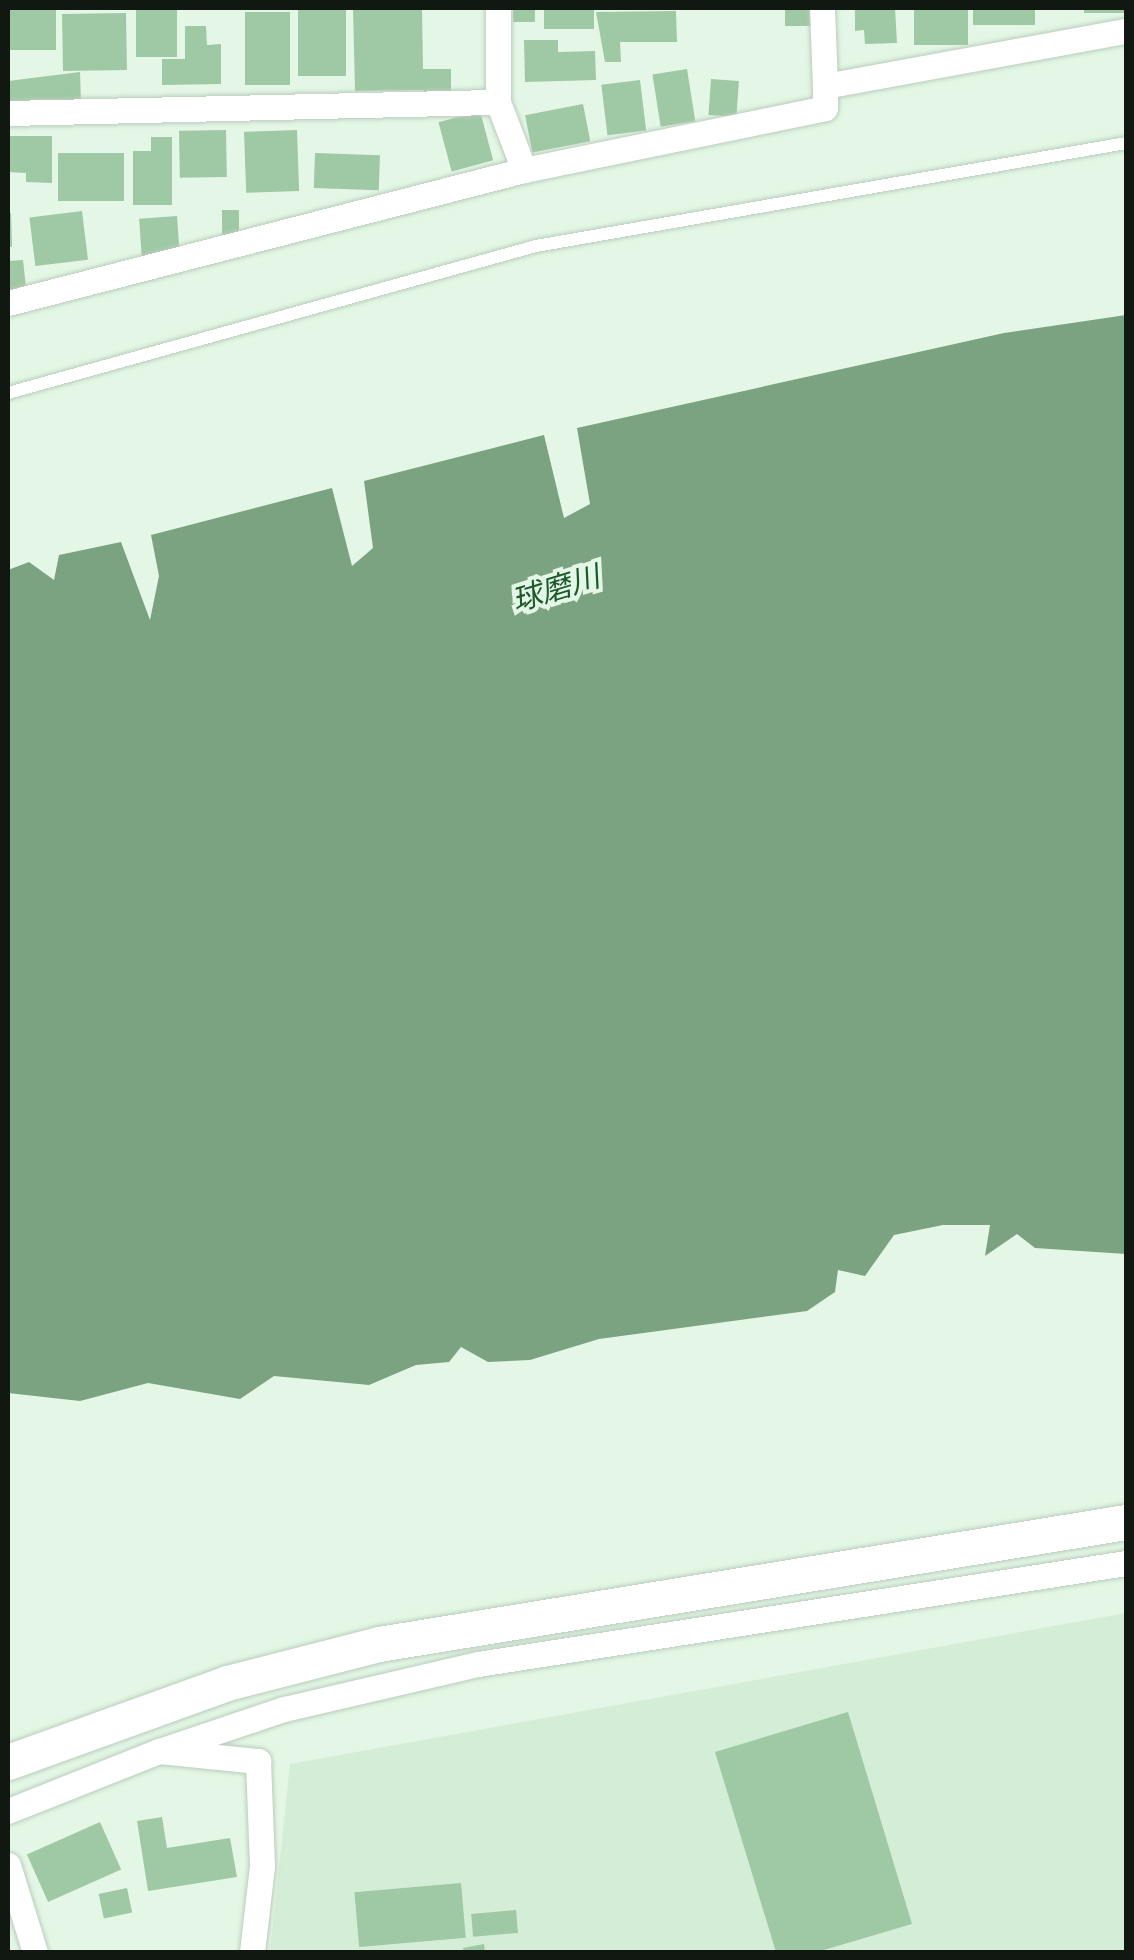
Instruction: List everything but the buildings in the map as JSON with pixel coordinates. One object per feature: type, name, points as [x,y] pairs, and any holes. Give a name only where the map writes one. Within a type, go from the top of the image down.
[{"type":"street","points":[[498,8],[498,102],[524,170]]},
{"type":"street","points":[[8,302],[524,170],[825,108],[822,8]]},
{"type":"street","points":[[824,86],[1126,31]]},
{"type":"street","points":[[8,114],[498,102]]},
{"type":"street","points":[[8,1762],[227,1683],[380,1644],[1126,1522]]},
{"type":"street","points":[[8,1811],[159,1751],[284,1709],[478,1664],[1126,1563]]},
{"type":"street","points":[[159,1751],[258,1761],[262,1866],[252,1952]]},
{"type":"street","points":[[8,1864],[35,1952]]},
{"type":"lane","points":[[8,393],[536,246],[1126,142]]},
{"type":"shaded area","points":[[1126,1613],[1126,1952],[270,1952],[290,1764]]},
{"type":"water","name":"球磨川","points":[[1126,315],[1126,1254],[1035,1248],[1017,1234],[985,1256],[990,1225],[943,1225],[894,1235],[865,1276],[838,1270],[835,1292],[807,1311],[599,1339],[530,1360],[488,1362],[461,1347],[449,1362],[416,1365],[369,1385],[274,1376],[240,1399],[148,1383],[80,1401],[8,1393],[8,570],[29,562],[54,580],[59,555],[121,542],[150,620],[159,576],[151,535],[332,488],[352,566],[373,548],[364,481],[544,435],[564,518],[590,504],[577,428],[1004,333]]}]
